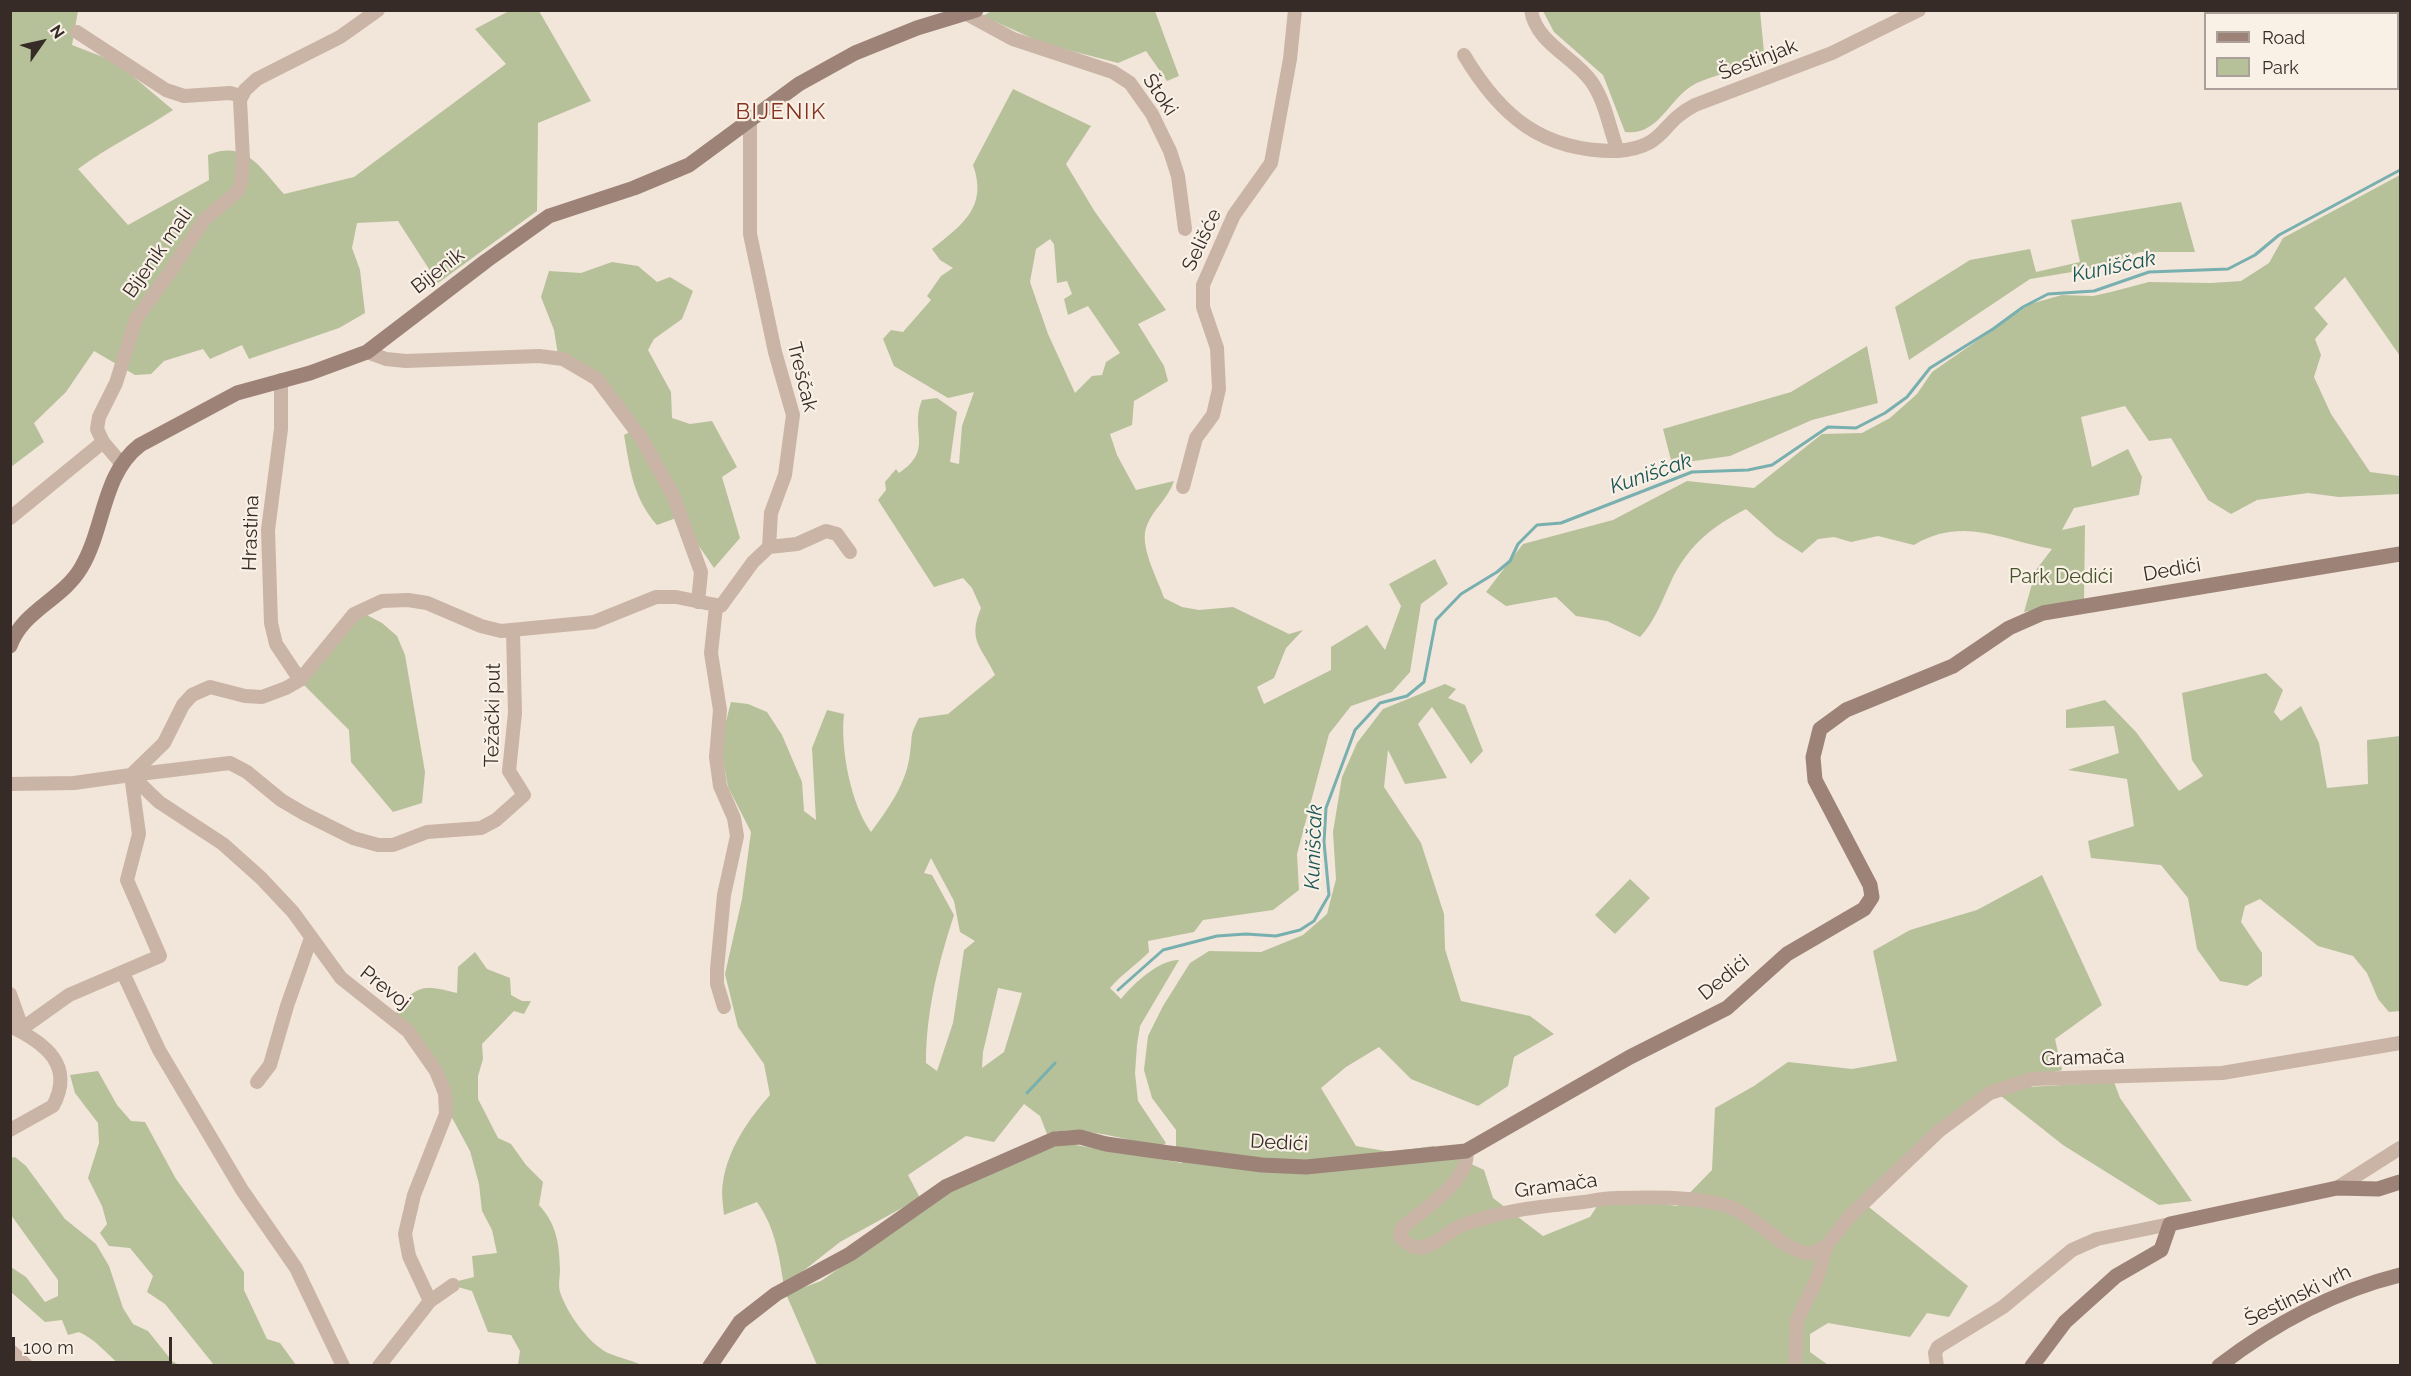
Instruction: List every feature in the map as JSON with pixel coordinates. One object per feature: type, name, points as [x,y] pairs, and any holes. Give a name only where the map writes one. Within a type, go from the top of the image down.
[{"type":"street","points":[[77,32],[172,93],[184,96],[230,93],[241,96],[257,79],[340,37],[378,10]]},
{"type":"street","name":"Selišće","points":[[1183,487],[1196,438],[1213,415],[1218,389],[1217,348],[1203,307],[1203,285],[1234,215],[1271,163],[1290,59],[1295,10]]},
{"type":"street","points":[[1531,10],[1543,37],[1590,81],[1601,99],[1618,152]]},
{"type":"street","name":"Šestinjak","points":[[1464,55],[1491,96],[1512,116],[1534,132],[1558,144],[1618,152],[1647,146],[1656,140],[1678,115],[1695,105],[1862,40],[1919,10]]},
{"type":"street","name":"Bijenik","points":[[10,646],[24,621],[61,590],[81,568],[92,549],[108,495],[121,463],[140,445],[219,401],[367,352],[549,216],[689,165],[799,84],[855,52],[917,28],[971,12]]},
{"type":"street","name":"Štoki","points":[[971,12],[1013,39],[1113,72],[1131,83],[1152,114],[1170,151],[1178,176],[1185,229]]},
{"type":"street","name":"Bijenik mali","points":[[103,442],[98,429],[99,417],[116,383],[136,319],[204,220],[237,192],[241,182],[243,159],[241,96]]},
{"type":"street","name":"Treščak","points":[[750,121],[751,242],[775,352],[792,407],[794,423],[785,475],[771,513],[769,548]]},
{"type":"street","points":[[367,352],[386,359],[406,362],[539,356],[563,360],[597,379],[642,439],[672,495],[701,572],[698,602]]},
{"type":"street","name":"Hrastina","points":[[281,380],[281,429],[268,530],[271,623],[276,644],[300,680]]},
{"type":"street","points":[[10,518],[103,442],[121,463]]},
{"type":"street","points":[[10,784],[74,783],[131,775],[164,743],[183,705],[197,692],[210,687],[245,696],[262,696],[300,680],[354,614],[382,601],[418,601],[490,629],[513,631],[594,622],[656,597],[676,597],[716,606],[724,604],[753,562],[769,548],[797,544],[826,531],[837,534],[850,552]]},
{"type":"street","name":"Dedići","points":[[710,1365],[740,1322],[760,1305],[850,1254],[947,1186],[1054,1139],[1068,1136],[1169,1153],[1262,1165],[1306,1167],[1466,1151],[1630,1057],[1727,1008],[1788,954],[1864,909],[1872,897],[1870,885],[1815,780],[1813,770],[1820,729],[1846,710],[1953,666],[2009,628],[2043,613],[2400,554]]},
{"type":"street","points":[[716,606],[711,653],[720,710],[716,757],[720,786],[734,818],[737,836],[724,895],[717,969],[717,984],[724,1007]]},
{"type":"street","name":"Težački put","points":[[131,775],[230,763],[248,772],[281,800],[303,813],[353,838],[378,845],[393,845],[427,832],[481,828],[496,820],[524,795],[509,771],[515,713],[513,631]]},
{"type":"street","points":[[15,1028],[69,995],[160,956],[127,880],[140,834],[131,775]]},
{"type":"street","name":"Prevoj","points":[[131,775],[159,802],[223,844],[283,899],[341,978],[408,1031],[427,1056],[442,1083],[446,1114],[414,1196],[405,1234],[409,1256],[430,1300]]},
{"type":"street","points":[[257,1082],[270,1065],[287,1006],[311,938]]},
{"type":"street","points":[[123,973],[151,1037],[242,1190],[296,1268],[343,1365]]},
{"type":"street","points":[[10,994],[20,1022],[15,1028]]},
{"type":"street","points":[[10,1130],[53,1106],[62,1079],[56,1060],[15,1028]]},
{"type":"street","name":"Gramača","points":[[1466,1151],[1465,1167],[1448,1188],[1402,1228],[1400,1237],[1408,1244],[1421,1248],[1439,1241],[1460,1226],[1484,1217],[1527,1208],[1613,1198],[1698,1200],[1726,1206],[1747,1215],[1792,1247],[1806,1253],[1816,1252],[1827,1245],[1850,1217],[1939,1131],[1990,1093],[2032,1079],[2222,1073],[2400,1043]]},
{"type":"street","points":[[2337,1188],[2400,1148]]},
{"type":"street","points":[[1937,1365],[1935,1353],[1938,1347],[2003,1307],[2072,1250],[2097,1239],[2337,1188],[2378,1189],[2400,1182]]},
{"type":"street","points":[[2032,1365],[2065,1322],[2116,1276],[2161,1250],[2170,1224]]},
{"type":"street","name":"Gramača","points":[[1795,1365],[1797,1320],[1816,1281],[1827,1245]]},
{"type":"street","name":"Šestinski vrh","points":[[2219,1365],[2257,1337],[2279,1325],[2357,1288],[2400,1275]]},
{"type":"street","points":[[379,1365],[430,1300],[453,1285]]},
{"type":"street","points":[[10,1350],[27,1365]]},
{"type":"green space","points":[[993,10],[1155,11],[1179,76],[1167,81],[1146,51],[1118,63],[1045,44],[983,16]]},
{"type":"green space","points":[[11,11],[78,11],[72,45],[116,62],[173,110],[78,169],[128,225],[209,180],[208,155],[221,151],[233,151],[252,159],[284,194],[354,177],[506,64],[475,29],[509,11],[539,11],[591,101],[538,123],[537,211],[438,283],[398,221],[357,223],[352,248],[360,270],[365,313],[339,328],[249,359],[242,345],[210,359],[203,349],[164,361],[151,374],[135,375],[94,351],[66,392],[34,423],[44,442],[11,467]]},
{"type":"green space","points":[[1543,11],[1760,11],[1765,62],[1696,83],[1682,94],[1654,124],[1636,132],[1625,132],[1603,75],[1554,32]]},
{"type":"green space","points":[[1013,89],[1091,126],[1066,164],[1095,212],[1166,310],[1138,324],[1164,366],[1168,381],[1134,401],[1132,425],[1110,434],[1117,455],[1136,490],[1174,481],[1150,519],[1145,533],[1147,552],[1164,598],[1182,607],[1199,610],[1233,607],[1289,634],[1303,630],[1286,648],[1274,678],[1257,687],[1264,704],[1331,670],[1331,647],[1367,625],[1385,650],[1401,606],[1389,584],[1435,559],[1448,584],[1421,604],[1410,672],[1392,692],[1351,706],[1329,734],[1297,854],[1299,890],[1273,910],[1203,920],[1194,932],[1148,941],[1149,952],[1110,988],[1121,999],[1155,968],[1179,960],[1140,1026],[1135,1073],[1138,1101],[1166,1143],[1160,1147],[1087,1132],[1059,1131],[1047,1134],[1040,1116],[1024,1104],[994,1142],[966,1136],[908,1175],[920,1198],[840,1242],[784,1286],[772,1231],[757,1202],[724,1215],[722,1186],[729,1158],[754,1114],[770,1095],[764,1064],[738,1027],[725,974],[742,899],[751,832],[728,787],[720,744],[731,702],[748,704],[767,712],[782,735],[802,782],[804,811],[816,820],[812,748],[827,710],[844,714],[843,728],[848,776],[858,807],[871,832],[901,785],[908,764],[913,732],[919,718],[948,714],[995,675],[976,636],[975,628],[981,608],[972,588],[963,578],[934,587],[878,500],[886,490],[885,482],[896,469],[899,473],[916,456],[919,448],[918,422],[922,400],[937,398],[957,412],[950,462],[959,464],[962,426],[974,392],[948,398],[894,366],[883,339],[891,330],[903,332],[931,300],[927,296],[941,276],[953,268],[940,260],[932,249],[963,223],[975,203],[977,180],[973,165]],"holes":[[[1050,239],[1054,244],[1057,283],[1067,281],[1072,294],[1064,299],[1068,315],[1088,306],[1120,353],[1106,362],[1102,375],[1092,376],[1075,393],[1048,334],[1030,282],[1036,249]],[[931,858],[954,901],[960,932],[975,941],[964,950],[953,1023],[937,1071],[926,1063],[928,1025],[938,970],[954,915],[932,875],[924,873]],[[998,988],[1022,993],[1004,1052],[982,1068],[983,1052]]]},
{"type":"green space","name":"Park Dedići","points":[[2400,175],[2400,356],[2345,277],[2314,308],[2328,324],[2315,339],[2321,355],[2314,377],[2331,414],[2370,472],[2400,476],[2400,494],[2339,497],[2308,493],[2257,500],[2231,514],[2208,500],[2171,438],[2149,441],[2125,406],[2081,417],[2092,467],[2128,449],[2142,477],[2139,495],[2074,508],[2062,530],[2085,525],[2084,600],[2024,612],[2036,570],[2052,549],[1999,536],[1966,531],[1932,536],[1914,545],[1878,536],[1851,542],[1834,537],[1818,539],[1802,553],[1776,536],[1746,509],[1713,529],[1687,554],[1673,577],[1655,616],[1640,637],[1607,621],[1576,616],[1556,597],[1506,606],[1486,592],[1523,544],[1613,520],[1687,481],[1754,488],[1822,434],[1862,433],[1890,418],[1917,394],[1932,372],[2030,304],[2062,295],[2093,296],[2149,282],[2241,281],[2269,263],[2283,238]]},
{"type":"green space","points":[[2181,202],[2195,252],[2140,252],[2096,268],[2030,279],[1909,360],[1895,307],[1970,260],[2030,249],[2036,272],[2080,262],[2071,220]]},
{"type":"green space","points":[[612,262],[638,266],[657,282],[670,277],[693,291],[682,319],[654,339],[648,350],[671,392],[672,418],[690,424],[712,421],[737,467],[722,477],[740,538],[714,568],[679,517],[657,525],[649,515],[634,483],[624,435],[639,427],[610,386],[558,355],[554,330],[541,297],[549,271],[581,273]]},
{"type":"green space","points":[[1867,346],[1878,403],[1812,420],[1730,456],[1672,464],[1663,429],[1791,392]]},
{"type":"green space","points":[[365,614],[382,623],[397,636],[405,655],[425,772],[422,803],[393,812],[351,762],[349,730],[302,683],[353,619]]},
{"type":"green space","points":[[2266,673],[2283,690],[2274,712],[2281,721],[2301,706],[2319,743],[2327,788],[2368,784],[2367,740],[2400,736],[2400,1011],[2389,1012],[2378,999],[2367,973],[2353,956],[2318,946],[2260,899],[2245,906],[2241,922],[2262,953],[2262,976],[2247,986],[2220,981],[2197,949],[2188,898],[2161,865],[2091,858],[2088,841],[2134,826],[2127,779],[2068,770],[2119,753],[2114,726],[2066,728],[2066,710],[2105,700],[2136,732],[2179,791],[2203,776],[2192,760],[2182,693]]},
{"type":"green space","points":[[1445,684],[1456,689],[1448,698],[1465,705],[1483,751],[1471,764],[1432,707],[1418,724],[1447,778],[1405,784],[1388,750],[1384,787],[1421,843],[1444,914],[1445,949],[1461,1001],[1530,1016],[1554,1034],[1514,1057],[1508,1086],[1478,1106],[1411,1079],[1379,1047],[1346,1067],[1321,1088],[1356,1146],[1391,1152],[1433,1146],[1484,1170],[1493,1198],[1543,1236],[1590,1217],[1605,1194],[1677,1206],[1712,1170],[1715,1108],[1754,1086],[1788,1062],[1852,1069],[1897,1061],[1873,951],[1910,930],[1977,910],[2042,875],[2102,1005],[2055,1039],[2062,1070],[1989,1087],[1860,1200],[1968,1286],[1949,1317],[1927,1313],[1910,1337],[1828,1323],[1810,1334],[1810,1352],[1828,1365],[817,1365],[786,1294],[821,1281],[956,1186],[1064,1143],[1182,1163],[1176,1147],[1176,1130],[1152,1098],[1144,1070],[1148,1036],[1163,1006],[1190,963],[1209,951],[1261,952],[1303,935],[1327,914],[1336,879],[1333,832],[1342,777],[1357,743],[1383,709]]},
{"type":"green space","points":[[1630,879],[1650,898],[1615,934],[1595,915]]},
{"type":"green space","points":[[475,952],[487,969],[510,978],[511,995],[522,1001],[531,1001],[524,1014],[514,1011],[482,1044],[483,1059],[478,1076],[478,1099],[498,1138],[511,1144],[526,1165],[543,1182],[539,1205],[550,1220],[556,1235],[560,1260],[559,1289],[573,1318],[600,1348],[612,1355],[642,1365],[518,1365],[520,1351],[511,1335],[488,1332],[472,1291],[458,1287],[458,1281],[474,1277],[472,1256],[497,1253],[492,1230],[482,1211],[479,1184],[470,1151],[450,1114],[448,1086],[395,1014],[408,997],[420,989],[435,988],[457,993],[458,967]]},
{"type":"green space","points":[[98,1071],[117,1105],[131,1121],[145,1122],[176,1179],[244,1272],[244,1290],[267,1339],[280,1343],[296,1365],[214,1365],[165,1304],[147,1292],[153,1276],[130,1248],[109,1246],[100,1233],[107,1224],[102,1206],[88,1178],[99,1143],[98,1123],[75,1093],[70,1075]]},
{"type":"green space","points":[[2114,1082],[2120,1098],[2192,1201],[2159,1205],[2063,1145],[2001,1096],[2028,1087]]},
{"type":"green space","points":[[15,1157],[26,1166],[65,1219],[96,1244],[109,1266],[123,1308],[133,1324],[148,1331],[172,1361],[179,1365],[120,1365],[85,1335],[79,1332],[68,1335],[62,1320],[45,1322],[11,1292],[11,1267],[26,1277],[45,1302],[58,1296],[58,1280],[11,1215],[11,1158]]},
{"type":"waterway","name":"Kuniščak","points":[[1118,990],[1163,950],[1217,936],[1246,934],[1276,936],[1300,930],[1314,921],[1329,895],[1324,842],[1326,808],[1355,730],[1380,703],[1407,696],[1424,682],[1436,620],[1461,594],[1497,572],[1510,561],[1518,544],[1537,525],[1561,523],[1692,472],[1748,470],[1772,465],[1828,427],[1856,428],[1885,413],[1907,397],[1930,368],[1993,329],[2023,307],[2048,294],[2094,291],[2149,272],[2228,269],[2255,255],[2279,235],[2400,170]]},
{"type":"waterway","name":"Kuniščak","points":[[1027,1093],[1055,1063]]},
{"type":"district","name":"BIJENIK","points":[[781,112]]}]
